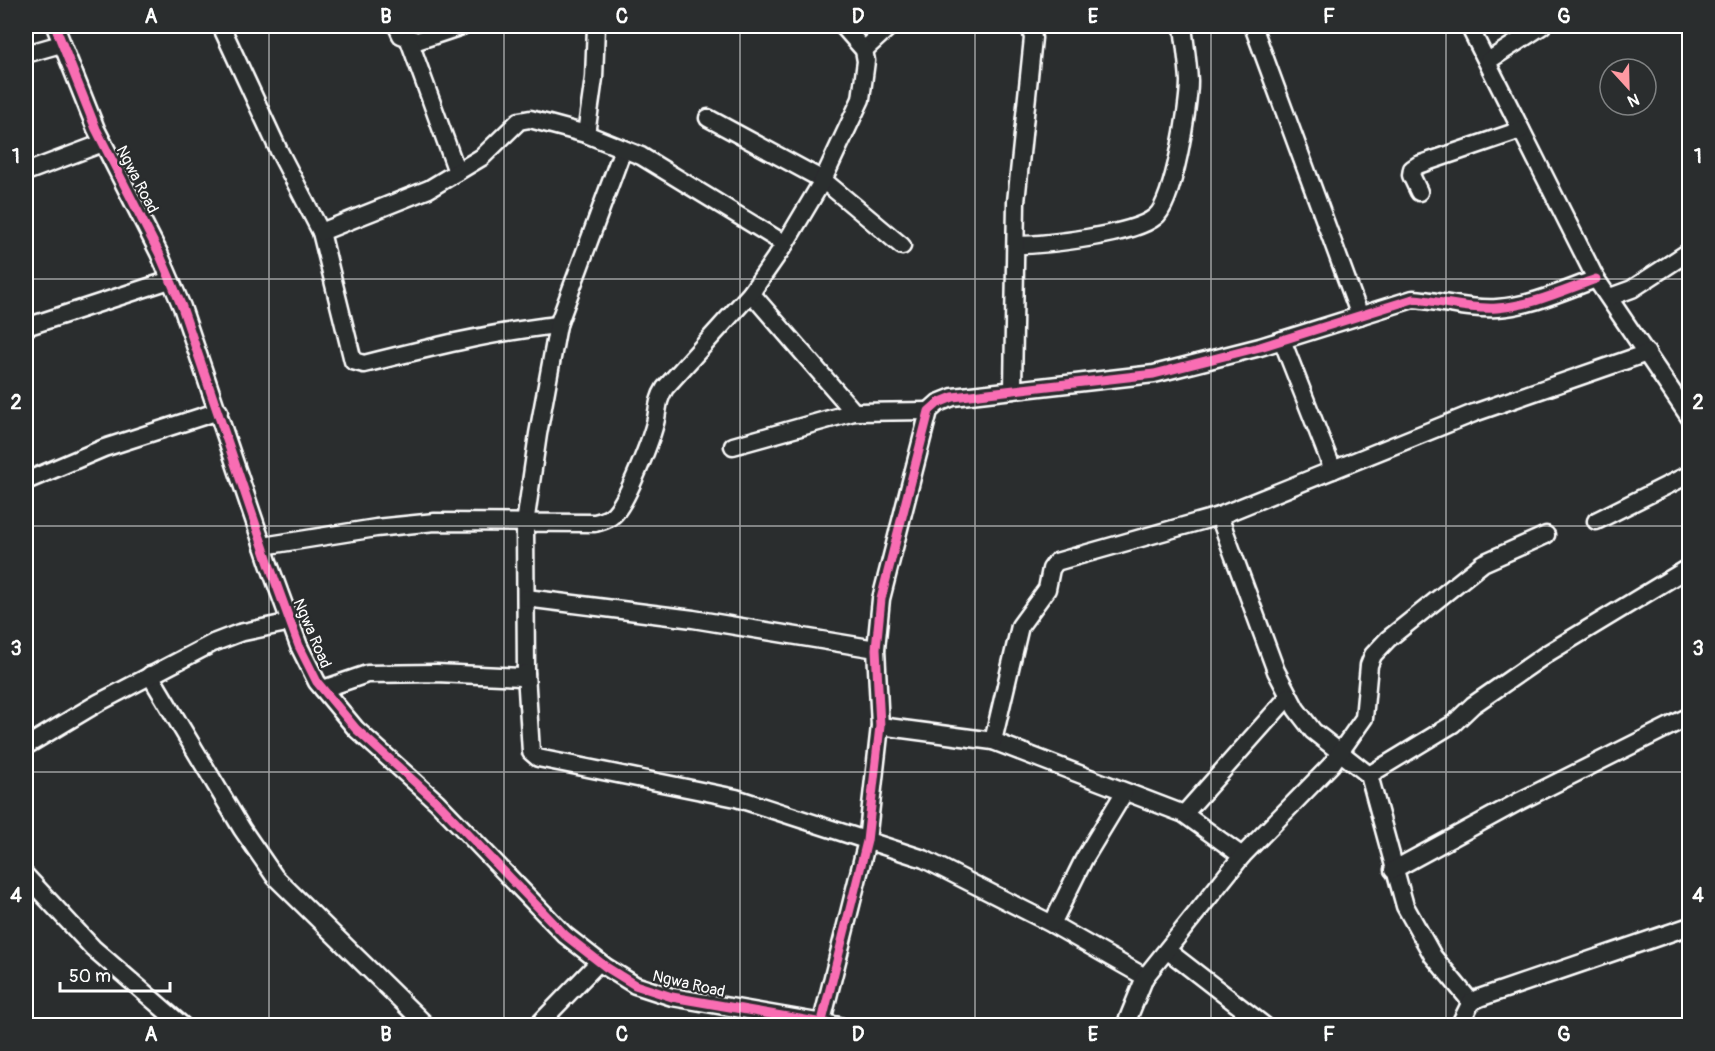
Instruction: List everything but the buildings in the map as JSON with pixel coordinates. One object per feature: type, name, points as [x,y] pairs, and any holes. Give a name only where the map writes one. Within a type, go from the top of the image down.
[{"type":"street","name":"Ngwa Road","points":[[54,26],[103,143],[170,280],[219,411],[263,546],[307,666],[323,689],[356,729],[437,802],[565,934],[599,962],[635,985],[654,993],[840,1026]]},
{"type":"street","points":[[221,26],[279,151],[321,232],[353,361],[364,364],[468,340],[558,325]]},
{"type":"street","points":[[397,26],[402,35],[409,40],[417,41],[462,26]]},
{"type":"street","points":[[586,134],[594,78],[596,26]]},
{"type":"street","points":[[263,546],[376,528],[435,522],[497,521],[525,524],[603,522],[616,513],[643,455],[656,418],[658,399],[665,388],[750,293],[784,244],[823,180],[861,99],[866,62],[864,50],[843,26]]},
{"type":"street","points":[[864,50],[890,26]]},
{"type":"street","points":[[1013,390],[1016,202],[1033,38],[1030,26]]},
{"type":"street","points":[[1016,245],[1059,242],[1141,225],[1156,217],[1166,204],[1175,174],[1189,82],[1183,26]]},
{"type":"street","points":[[1253,26],[1360,316]]},
{"type":"street","points":[[1469,26],[1596,279],[1689,418]]},
{"type":"street","points":[[1488,61],[1542,26]]},
{"type":"street","points":[[409,40],[458,172]]},
{"type":"street","points":[[26,54],[62,44]]},
{"type":"street","points":[[708,118],[823,180],[902,246]]},
{"type":"street","points":[[321,232],[429,189],[482,157],[519,121],[530,119],[586,134],[641,156],[784,244]]},
{"type":"street","points":[[1419,192],[1411,175],[1412,169],[1418,165],[1521,130]]},
{"type":"street","points":[[26,172],[103,143]]},
{"type":"street","points":[[623,149],[558,325],[525,524],[526,674],[531,752],[538,758],[736,798],[924,859],[1052,924],[1145,977]]},
{"type":"street","points":[[1610,297],[1632,289],[1689,251]]},
{"type":"street","points":[[822,1021],[867,841],[880,726],[876,650],[881,599],[929,411],[938,403],[953,397],[1154,374],[1282,340],[1413,299],[1498,308],[1533,301],[1596,279]]},
{"type":"street","points":[[26,327],[170,280]]},
{"type":"street","points":[[750,293],[854,412]]},
{"type":"street","points":[[1282,340],[1333,470]]},
{"type":"street","points":[[993,741],[1020,626],[1047,589],[1051,569],[1056,562],[1219,516],[1474,413],[1647,354]]},
{"type":"street","points":[[26,481],[104,448],[219,411]]},
{"type":"street","points":[[733,446],[854,412],[929,411]]},
{"type":"street","points":[[1596,521],[1689,474]]},
{"type":"street","points":[[1219,516],[1276,671],[1289,696],[1313,731],[1338,753],[1369,775],[1405,906],[1433,956],[1471,1002]]},
{"type":"street","points":[[1125,1026],[1145,977],[1242,856],[1275,819],[1316,783],[1364,718],[1369,665],[1373,655],[1388,639],[1483,563],[1546,535]]},
{"type":"street","points":[[1369,775],[1446,729],[1473,705],[1548,654],[1689,567]]},
{"type":"street","points":[[526,598],[693,619],[876,650]]},
{"type":"street","points":[[27,742],[213,643],[239,633],[291,622]]},
{"type":"street","points":[[323,689],[367,674],[436,673],[520,677],[526,674]]},
{"type":"street","points":[[150,675],[247,837],[275,877],[427,1026]]},
{"type":"street","points":[[1185,814],[1289,696]]},
{"type":"street","points":[[1394,870],[1518,802],[1689,716]]},
{"type":"street","points":[[880,726],[993,741],[1185,814],[1242,856]]},
{"type":"street","points":[[1052,924],[1084,859],[1124,792]]},
{"type":"street","points":[[26,876],[93,948],[183,1026]]},
{"type":"street","points":[[1459,1026],[1471,1002],[1498,990],[1689,926]]},
{"type":"street","points":[[1168,951],[1265,1026]]},
{"type":"street","points":[[537,1026],[599,962]]},
{"type":"street","points":[[729,1026],[737,1009]]},
{"type":"cycle path","points":[[55,26],[96,129],[159,253],[182,307],[269,564],[299,646],[317,682],[356,729],[437,802],[565,935],[606,967],[635,985],[672,997],[840,1026]]},
{"type":"cycle path","points":[[822,1021],[867,841],[880,726],[876,649],[881,599],[929,411],[938,403],[953,397],[1154,374],[1260,347],[1413,299],[1476,308],[1510,307],[1548,297],[1596,279]]}]
